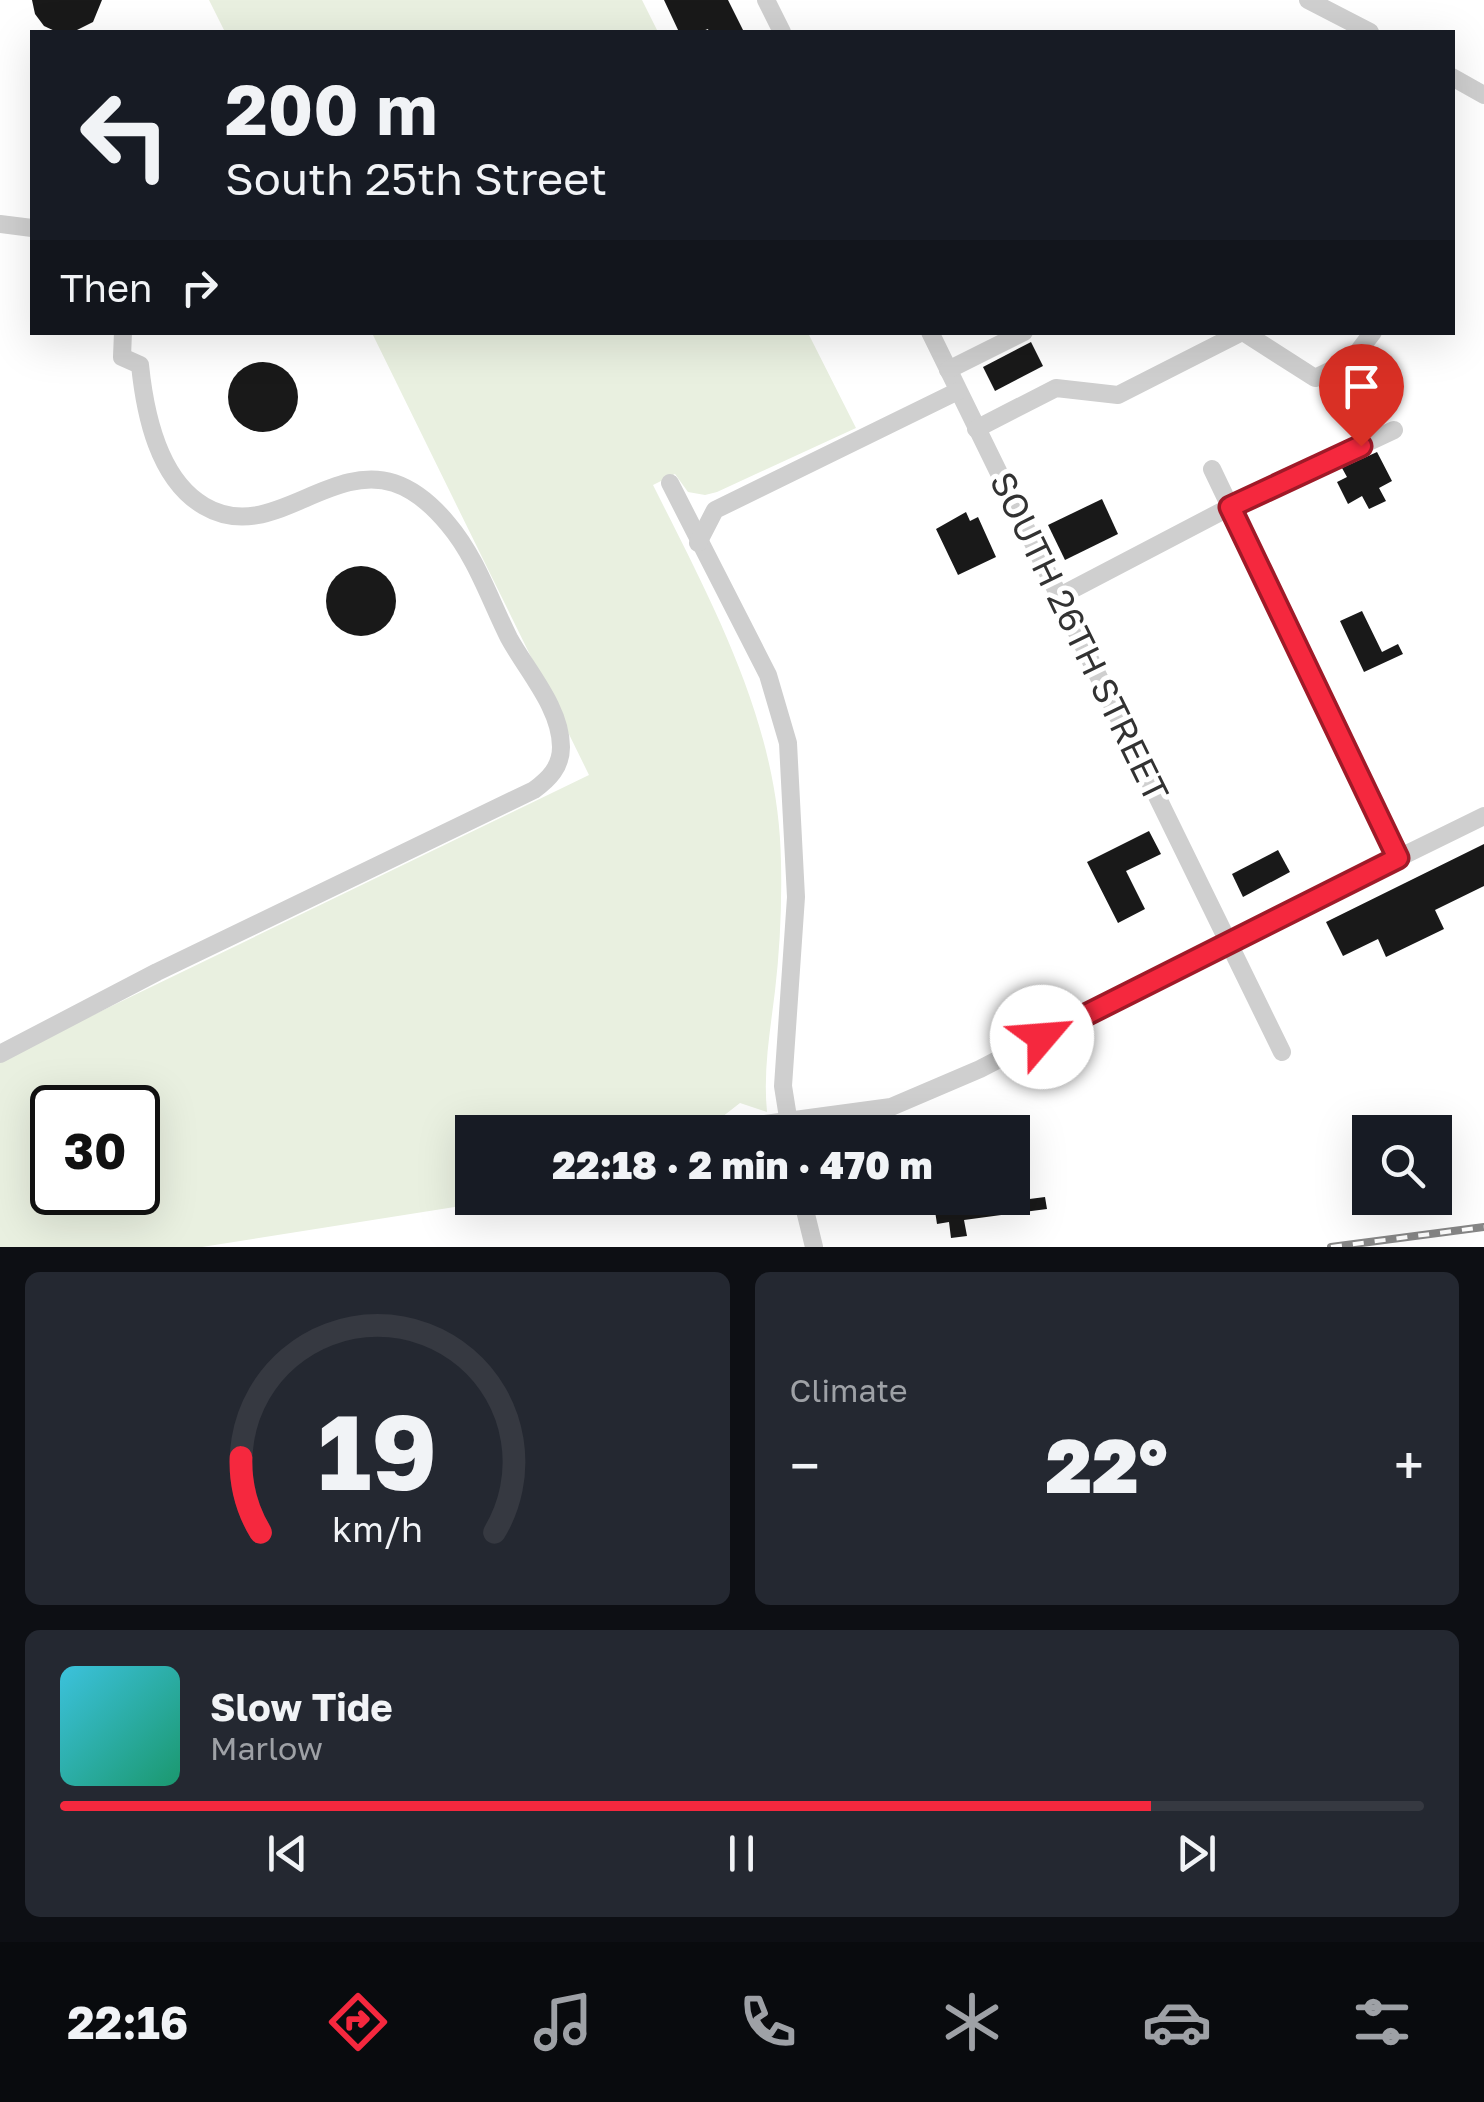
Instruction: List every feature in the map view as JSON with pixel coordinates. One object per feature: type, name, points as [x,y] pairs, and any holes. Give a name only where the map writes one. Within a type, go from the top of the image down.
[{"type":"street","points":[[766,0],[781,30]]},
{"type":"street","points":[[1308,0],[1366,30]]},
{"type":"street","points":[[1455,80],[1484,95]]},
{"type":"street","points":[[0,224],[30,228]]},
{"type":"street","points":[[0,1054],[157,972],[534,790],[554,772],[560,760],[560,736],[550,706],[522,662],[466,550],[435,508],[395,483],[372,479],[347,483],[254,517],[230,516],[207,508],[190,496],[159,448],[145,414],[140,365],[122,357],[123,335]]},
{"type":"street","name":"SOUTH 26TH STREET","points":[[931,335],[1282,1052]]},
{"type":"street","points":[[948,370],[1018,335]]},
{"type":"street","points":[[976,429],[1056,388],[1118,395],[1236,335]]},
{"type":"street","points":[[1247,335],[1315,378],[1351,361],[1371,335]]},
{"type":"street","points":[[698,543],[715,510],[958,391]]},
{"type":"street","points":[[1058,597],[1230,507],[1394,430]]},
{"type":"street","points":[[1212,470],[1398,858]]},
{"type":"street","points":[[670,483],[768,676],[788,743],[796,898],[783,1086],[787,1115]]},
{"type":"street","points":[[831,1115],[891,1107],[980,1069],[1484,816]]},
{"type":"street","points":[[806,1215],[814,1247]]},
{"type":"green space","points":[[209,0],[642,0],[657,30],[224,30]]},
{"type":"green space","points":[[373,335],[809,335],[856,428],[717,492],[688,492],[675,474],[653,485],[739,667],[769,762],[777,811],[781,894],[766,1067],[767,1112],[740,1103],[725,1115],[455,1115],[455,1207],[202,1247],[0,1247],[0,1060],[589,775]]},
{"type":"building","points":[[32,0],[102,0],[93,22],[77,30],[53,30],[35,14]]},
{"type":"building","points":[[664,0],[728,0],[743,30],[708,29],[678,30]]},
{"type":"building","points":[[1031,342],[1043,366],[995,391],[983,367]]},
{"type":"building","points":[[263,362],[288,372],[298,397],[288,422],[263,432],[238,422],[228,397],[238,372]]},
{"type":"building","points":[[1377,452],[1392,481],[1379,488],[1386,501],[1369,509],[1362,496],[1348,504],[1337,482],[1347,477],[1342,468]]},
{"type":"building","points":[[1102,499],[1118,534],[1065,560],[1048,525]]},
{"type":"building","points":[[966,512],[970,521],[978,517],[996,557],[958,575],[936,529]]},
{"type":"building","points":[[361,566],[386,576],[396,601],[386,626],[361,636],[336,626],[326,601],[336,576]]},
{"type":"building","points":[[1362,611],[1382,652],[1398,644],[1403,654],[1364,672],[1340,621]]},
{"type":"building","points":[[1149,831],[1161,854],[1126,871],[1145,909],[1118,923],[1087,862]]},
{"type":"building","points":[[1484,844],[1484,886],[1435,910],[1444,929],[1386,957],[1378,939],[1343,956],[1326,922]]},
{"type":"building","points":[[1278,850],[1290,872],[1243,897],[1232,874]]},
{"type":"building","points":[[1045,1197],[1047,1209],[1030,1211],[1030,1199]]},
{"type":"building","points":[[936,1215],[1002,1215],[964,1220],[967,1236],[951,1238],[949,1222],[937,1224]]},
{"type":"railway","points":[[1331,1247],[1484,1227]]},
{"type":"route","points":[[1042,1037],[1398,858],[1230,507],[1361,446]]}]
